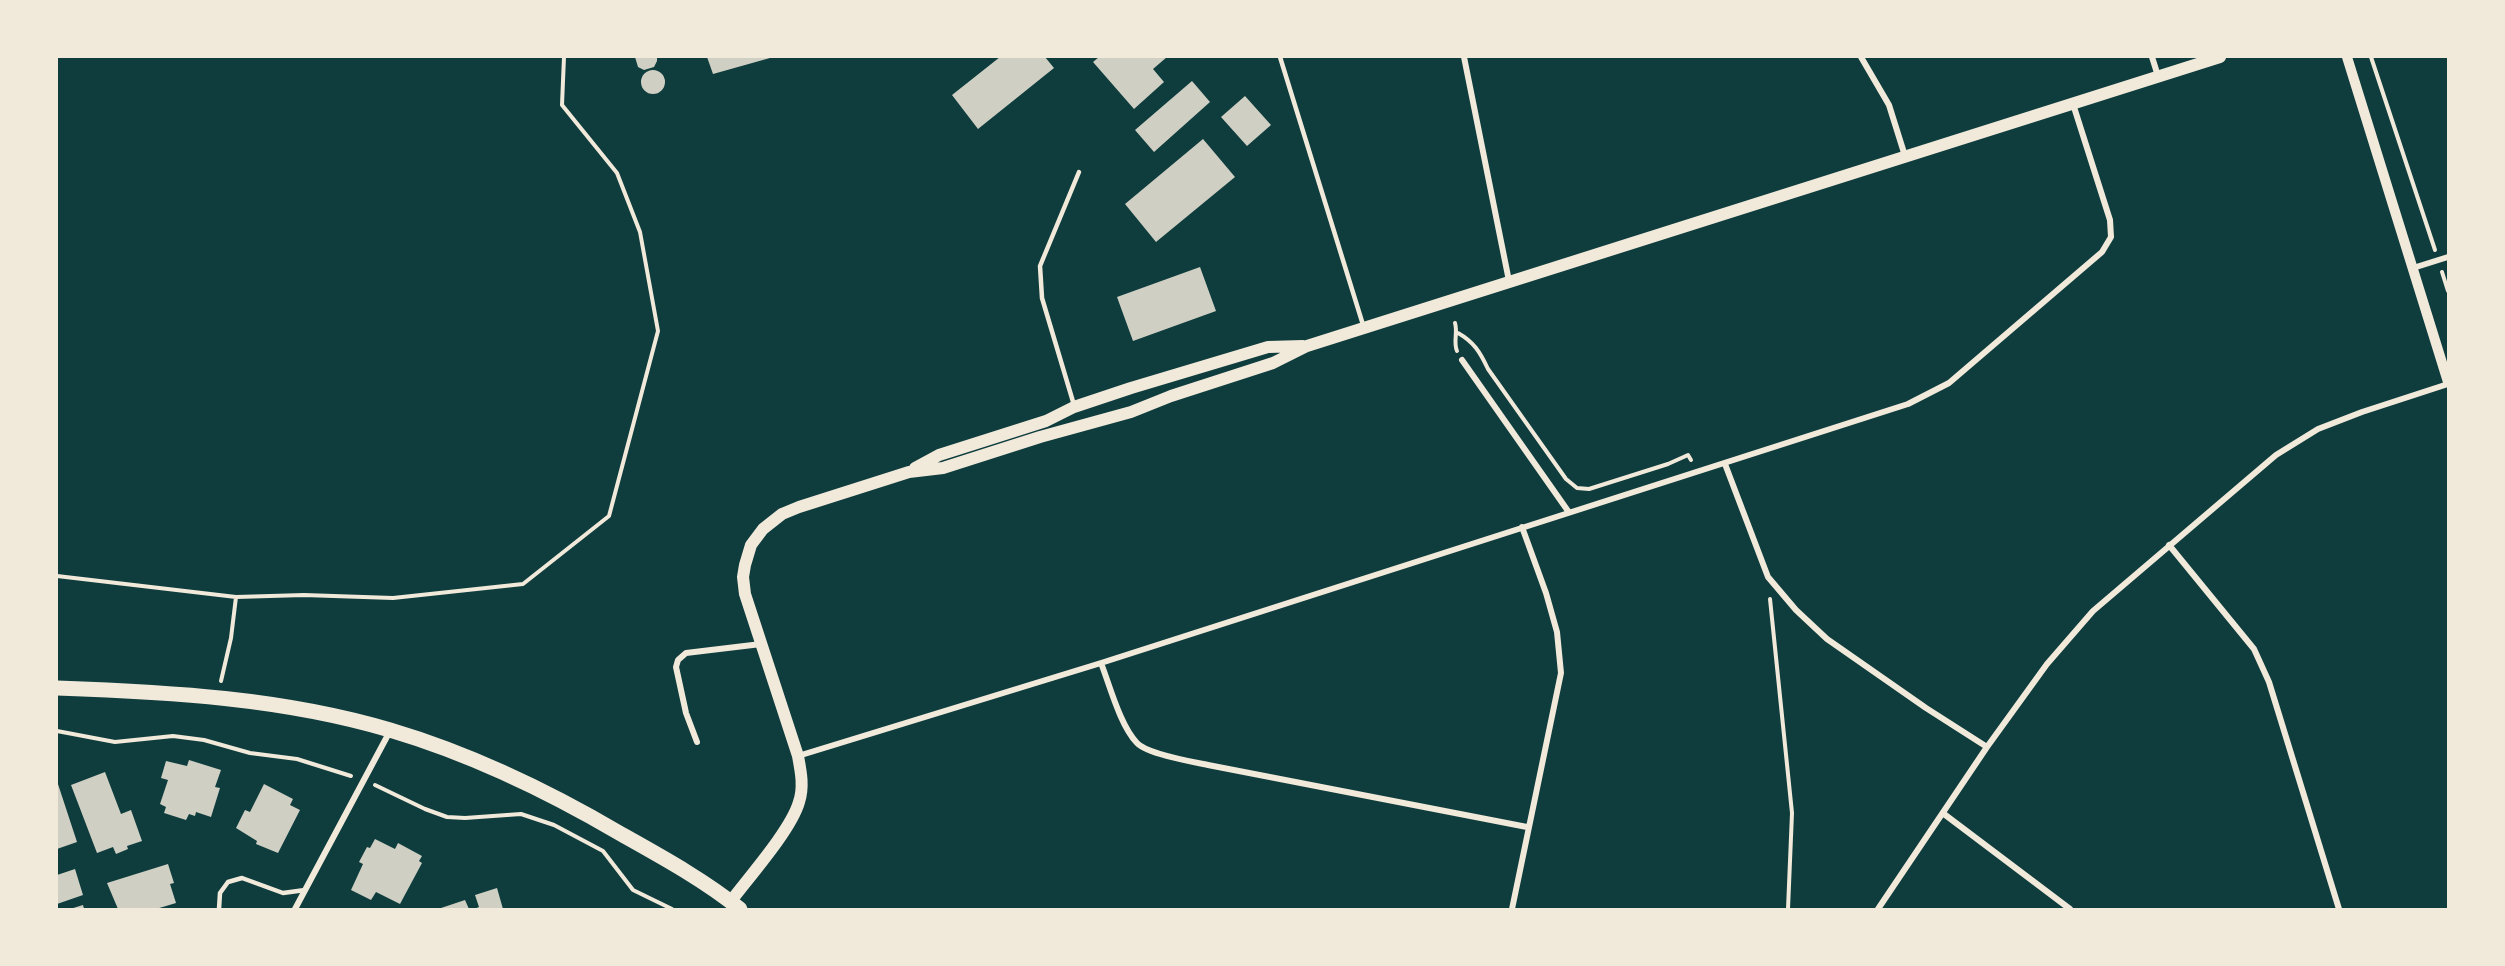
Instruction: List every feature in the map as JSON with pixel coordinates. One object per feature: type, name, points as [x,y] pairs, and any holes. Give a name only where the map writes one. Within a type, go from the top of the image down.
[{"type":"main road","points":[[909,472],[943,468],[1040,437],[1131,412],[1171,396],[1273,363],[1307,346],[2220,57]]},
{"type":"main road","points":[[57,688],[217,697],[303,710],[390,730],[466,757],[574,807],[664,858],[736,905],[794,818],[800,800],[802,777],[798,756],[745,594],[743,577],[751,545],[763,528],[782,514],[909,472],[939,455],[1046,421],[1074,407],[1269,347],[1307,346]]},
{"type":"street","points":[[1464,57],[1509,281]]},
{"type":"street","points":[[1861,57],[1889,105],[1905,157]]},
{"type":"street","points":[[2152,57],[2158,76]]},
{"type":"street","points":[[1878,909],[1987,747],[2047,664],[2093,611],[2276,455],[2318,429],[2448,383],[2346,57]]},
{"type":"street","points":[[798,756],[1101,663],[1568,511],[1725,464],[1908,404],[1949,383],[2102,252],[2111,237],[2110,220],[2073,104]]},
{"type":"street","points":[[2413,268],[2448,257]]},
{"type":"street","points":[[1462,360],[1568,511]]},
{"type":"street","points":[[1725,464],[1768,577],[1796,610],[1827,639],[1926,708],[1987,747]]},
{"type":"street","points":[[1512,909],[1527,827],[1561,673],[1557,632],[1546,593],[1522,527]]},
{"type":"street","points":[[2169,545],[2254,649],[2269,682],[2339,909]]},
{"type":"street","points":[[697,742],[686,713],[676,667],[678,660],[686,653],[761,644]]},
{"type":"street","points":[[1101,663],[1123,719],[1138,745],[1167,756],[1208,765],[1527,827]]},
{"type":"street","points":[[295,909],[390,730]]},
{"type":"street","points":[[1944,814],[2070,909]]},
{"type":"lane","points":[[1280,57],[1364,328]]},
{"type":"lane","points":[[1074,407],[1042,298],[1040,266],[1079,171]]},
{"type":"lane","points":[[219,909],[220,893],[228,882],[242,878],[283,893],[305,890]]},
{"type":"path","points":[[57,576],[236,597],[304,595],[393,598],[523,584],[609,516],[658,331],[640,232],[617,173],[562,105],[564,57]]},
{"type":"path","points":[[2372,57],[2448,291]]},
{"type":"path","points":[[1455,323],[1458,333],[1455,345],[1462,360]]},
{"type":"path","points":[[1458,333],[1471,340],[1494,378],[1566,479],[1577,488],[1589,489],[1668,464],[1688,455],[1695,473]]},
{"type":"path","points":[[1768,577],[1792,813],[1788,909]]},
{"type":"path","points":[[217,697],[231,638],[236,597]]},
{"type":"path","points":[[57,731],[115,742],[174,736],[204,740],[250,753],[297,759],[363,779],[447,817],[521,814],[554,825],[603,852],[633,890],[672,909]]},
{"type":"building","points":[[635,57],[657,57],[657,61],[654,67],[644,70],[638,67]]},
{"type":"building","points":[[707,57],[770,57],[770,58],[713,74]]},
{"type":"building","points":[[1000,57],[1045,57],[1054,68],[978,129],[952,95]]},
{"type":"building","points":[[1099,57],[1167,57],[1153,69],[1164,82],[1134,109],[1093,62]]},
{"type":"building","points":[[653,70],[658,71],[664,77],[664,87],[658,93],[653,94],[648,93],[642,87],[641,82],[642,77],[648,71]]},
{"type":"building","points":[[1192,81],[1210,102],[1154,152],[1135,130]]},
{"type":"building","points":[[1245,96],[1271,125],[1247,146],[1221,117]]},
{"type":"building","points":[[1203,139],[1235,177],[1156,242],[1125,204]]},
{"type":"building","points":[[1200,267],[1216,311],[1133,341],[1117,297]]},
{"type":"building","points":[[189,760],[221,770],[215,787],[220,788],[211,817],[196,812],[195,816],[189,814],[186,820],[164,813],[166,807],[160,804],[168,780],[161,778],[166,761],[187,766]]},
{"type":"building","points":[[105,772],[121,814],[131,810],[142,841],[127,846],[128,849],[116,854],[113,847],[97,853],[71,785]]},
{"type":"building","points":[[57,781],[77,842],[57,849]]},
{"type":"building","points":[[264,784],[293,799],[290,805],[300,810],[278,853],[256,844],[257,841],[236,828],[245,810],[250,812]]},
{"type":"building","points":[[375,839],[395,849],[398,843],[422,856],[419,861],[422,863],[400,904],[376,892],[371,900],[351,890],[363,864],[359,862],[367,847],[370,848]]},
{"type":"building","points":[[168,864],[174,883],[170,884],[176,903],[156,909],[118,909],[107,883]]},
{"type":"building","points":[[75,869],[83,895],[57,904],[57,875]]},
{"type":"building","points":[[497,888],[503,909],[474,909],[479,907],[475,895]]},
{"type":"building","points":[[465,900],[469,909],[438,909]]},
{"type":"building","points":[[83,905],[84,909],[70,909]]}]
